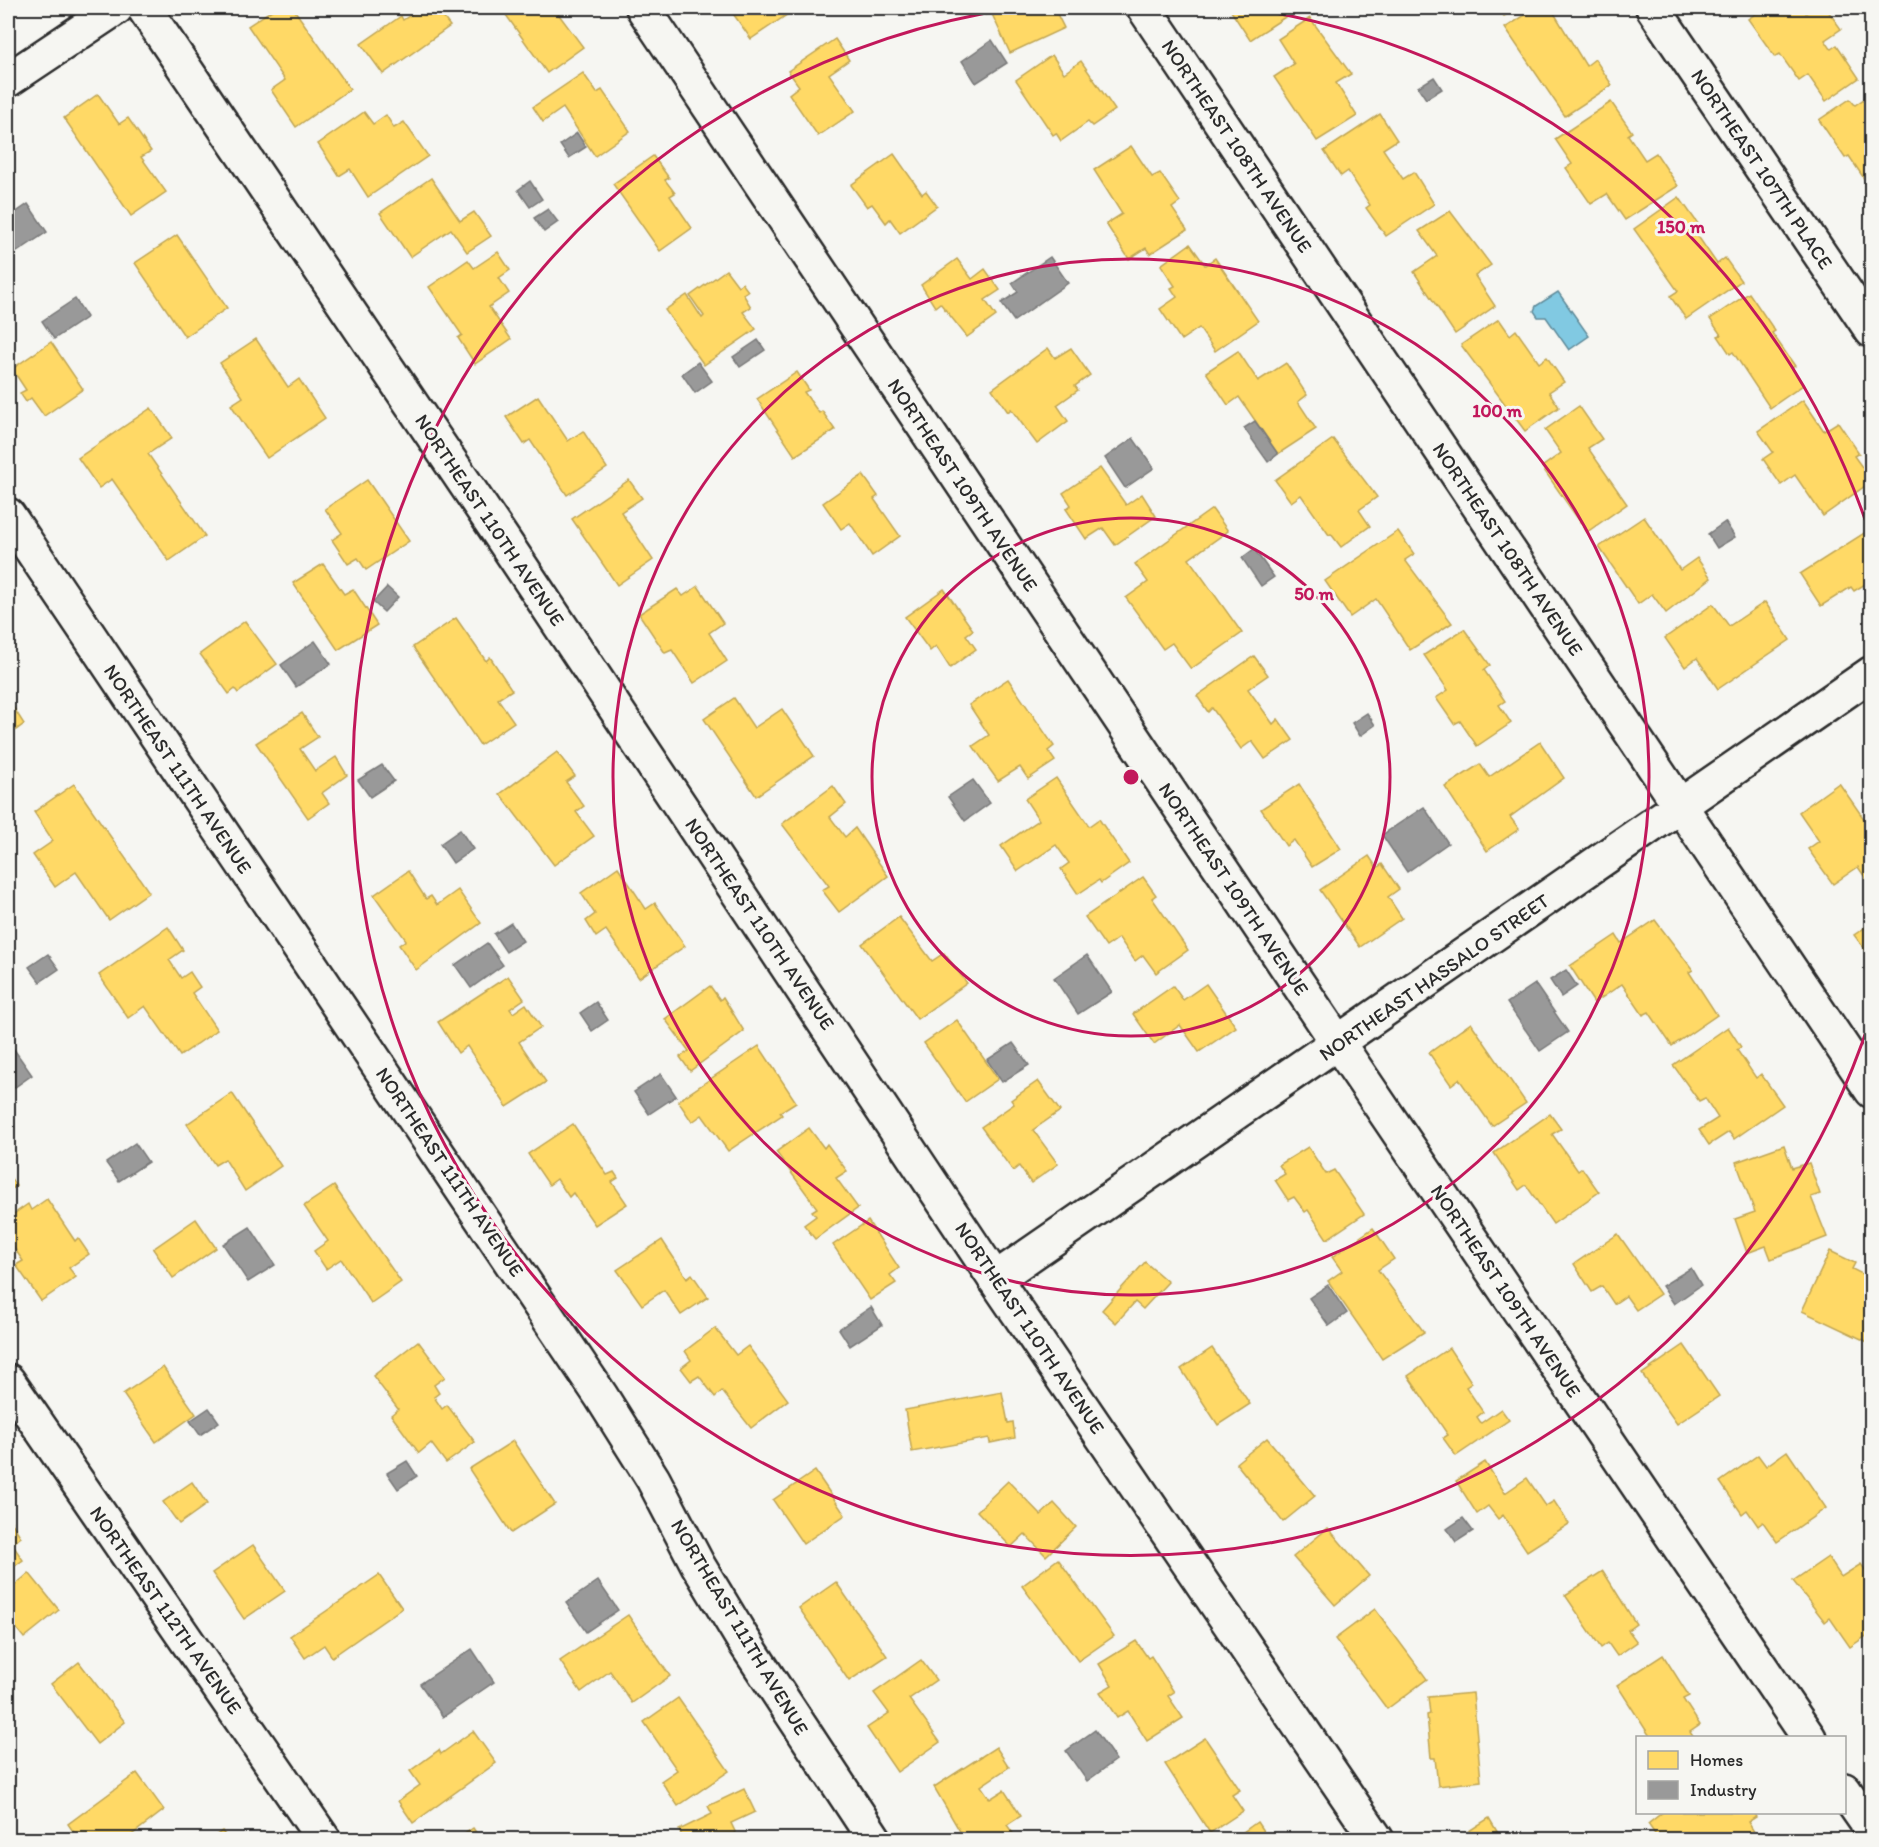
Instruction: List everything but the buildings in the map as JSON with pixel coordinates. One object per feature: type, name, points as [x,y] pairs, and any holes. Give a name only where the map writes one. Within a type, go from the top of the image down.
[{"type":"street","points":[[8,80],[116,8]]},
{"type":"street","name":"NORTHEAST 110TH AVENUE","points":[[144,8],[518,561],[995,1279],[1377,1839]]},
{"type":"street","name":"NORTHEAST 109TH AVENUE","points":[[643,8],[1338,1043],[1808,1736]]},
{"type":"street","name":"NORTHEAST 108TH AVENUE","points":[[1144,8],[1872,1091]]},
{"type":"street","name":"NORTHEAST 107TH PLACE","points":[[1653,8],[1872,331]]},
{"type":"street","name":"NORTHEAST 111TH AVENUE","points":[[8,515],[601,1396],[653,1479],[698,1565],[742,1638],[875,1839]]},
{"type":"street","name":"NORTHEAST HASSALO STREET","points":[[995,1279],[1872,673]]},
{"type":"street","name":"NORTHEAST 112TH AVENUE","points":[[8,1381],[324,1839]]},
{"type":"street","points":[[1846,1791],[1872,1830]]},
{"type":"water","points":[[1558,292],[1589,336],[1569,350],[1546,317],[1538,317],[1534,311],[1536,306]]}]
